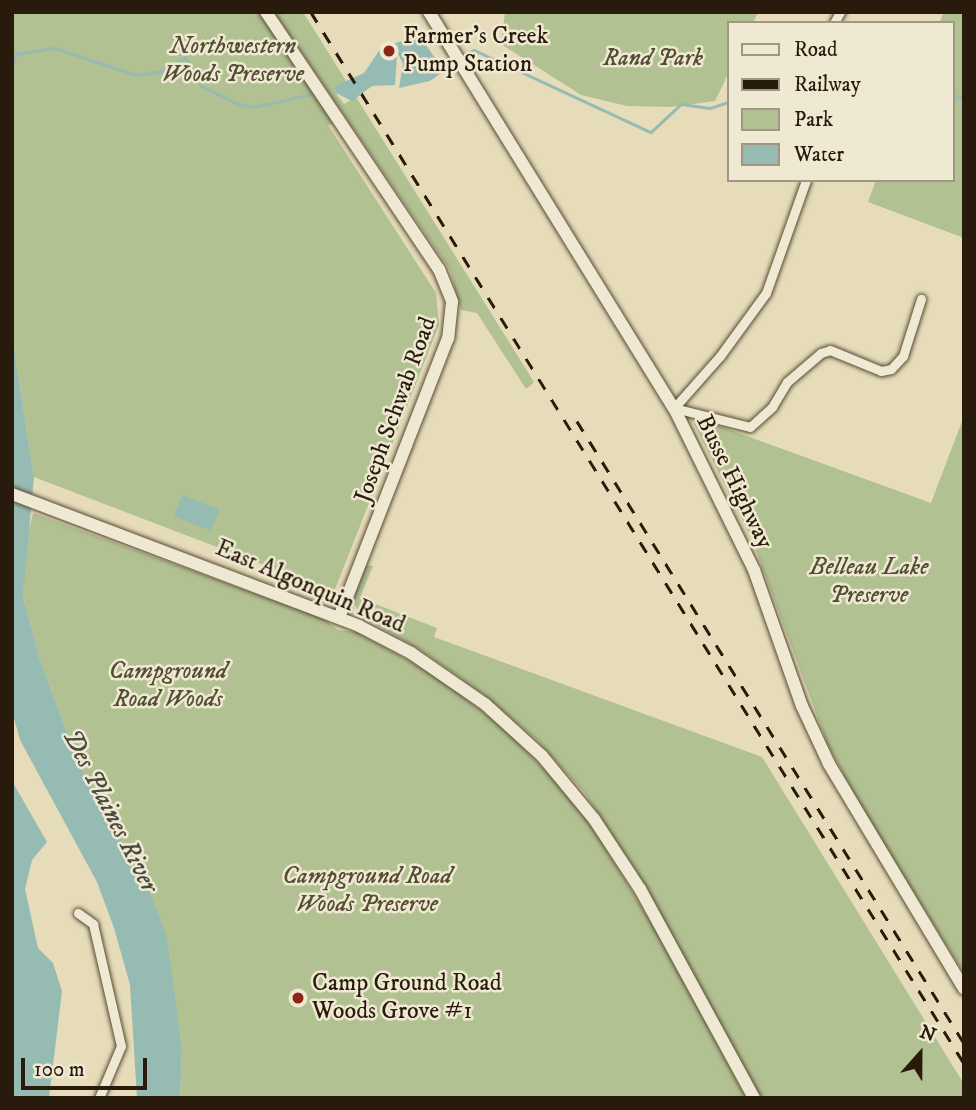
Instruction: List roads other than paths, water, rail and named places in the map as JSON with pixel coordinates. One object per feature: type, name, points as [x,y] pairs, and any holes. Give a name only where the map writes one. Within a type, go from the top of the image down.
[{"type":"main road","name":"Joseph Schwab Road","points":[[266,12],[439,269],[452,302],[448,338],[339,617]]},
{"type":"main road","name":"Busse Highway","points":[[430,13],[674,408],[754,570],[802,706],[829,764],[964,989]]},
{"type":"main road","name":"East Algonquin Road","points":[[12,494],[339,617],[452,679],[522,736],[561,776],[640,889],[754,1098]]},
{"type":"street","points":[[805,182],[766,293],[720,356],[674,408],[750,426],[772,407],[787,382],[821,353],[830,350],[881,371],[891,369],[903,356],[921,299]]},
{"type":"street","points":[[78,914],[93,924],[121,1046],[99,1098]]},
{"type":"water","points":[[419,35],[444,71],[430,81],[399,88],[403,64],[393,44]]},
{"type":"water","points":[[381,48],[385,60],[397,56],[395,85],[372,86],[352,101],[336,93],[335,86],[364,73]]},
{"type":"water","points":[[12,335],[34,477],[23,596],[39,657],[78,762],[148,887],[167,938],[182,1049],[180,1098],[137,1098],[130,985],[114,928],[97,882],[20,740],[12,711]]},
{"type":"water","points":[[182,495],[219,509],[211,531],[174,516]]},
{"type":"water","points":[[12,781],[47,842],[32,860],[25,889],[38,948],[53,963],[62,991],[49,1098],[12,1098]]},
{"type":"waterway","points":[[12,67],[16,54],[55,48],[136,75],[163,71],[185,57],[202,86],[238,104],[254,107],[312,94]]},
{"type":"waterway","points":[[460,56],[474,50],[651,132],[681,104],[710,108],[727,103]]},
{"type":"waterway","points":[[439,67],[455,59]]},
{"type":"waterway","points":[[955,96],[964,98]]},
{"type":"railway","points":[[311,12],[964,1063]]},
{"type":"railway","points":[[577,421],[964,1043]]},
{"type":"place","name":"Farmer's Creek Pump Station","points":[[389,51]]},
{"type":"place","name":"Camp Ground Road Woods Grove #1","points":[[298,998]]},
{"type":"park label","name":"Rand Park","points":[[653,59]]},
{"type":"park label","name":"Northwestern Woods Preserve","points":[[233,61]]},
{"type":"park label","name":"Belleau Lake Preserve","points":[[869,582]]},
{"type":"park label","name":"Campground Road Woods","points":[[168,686]]},
{"type":"park label","name":"Campground Road Woods Preserve","points":[[367,891]]},
{"type":"water label","name":"Des Plaines River","points":[[110,811]]}]
